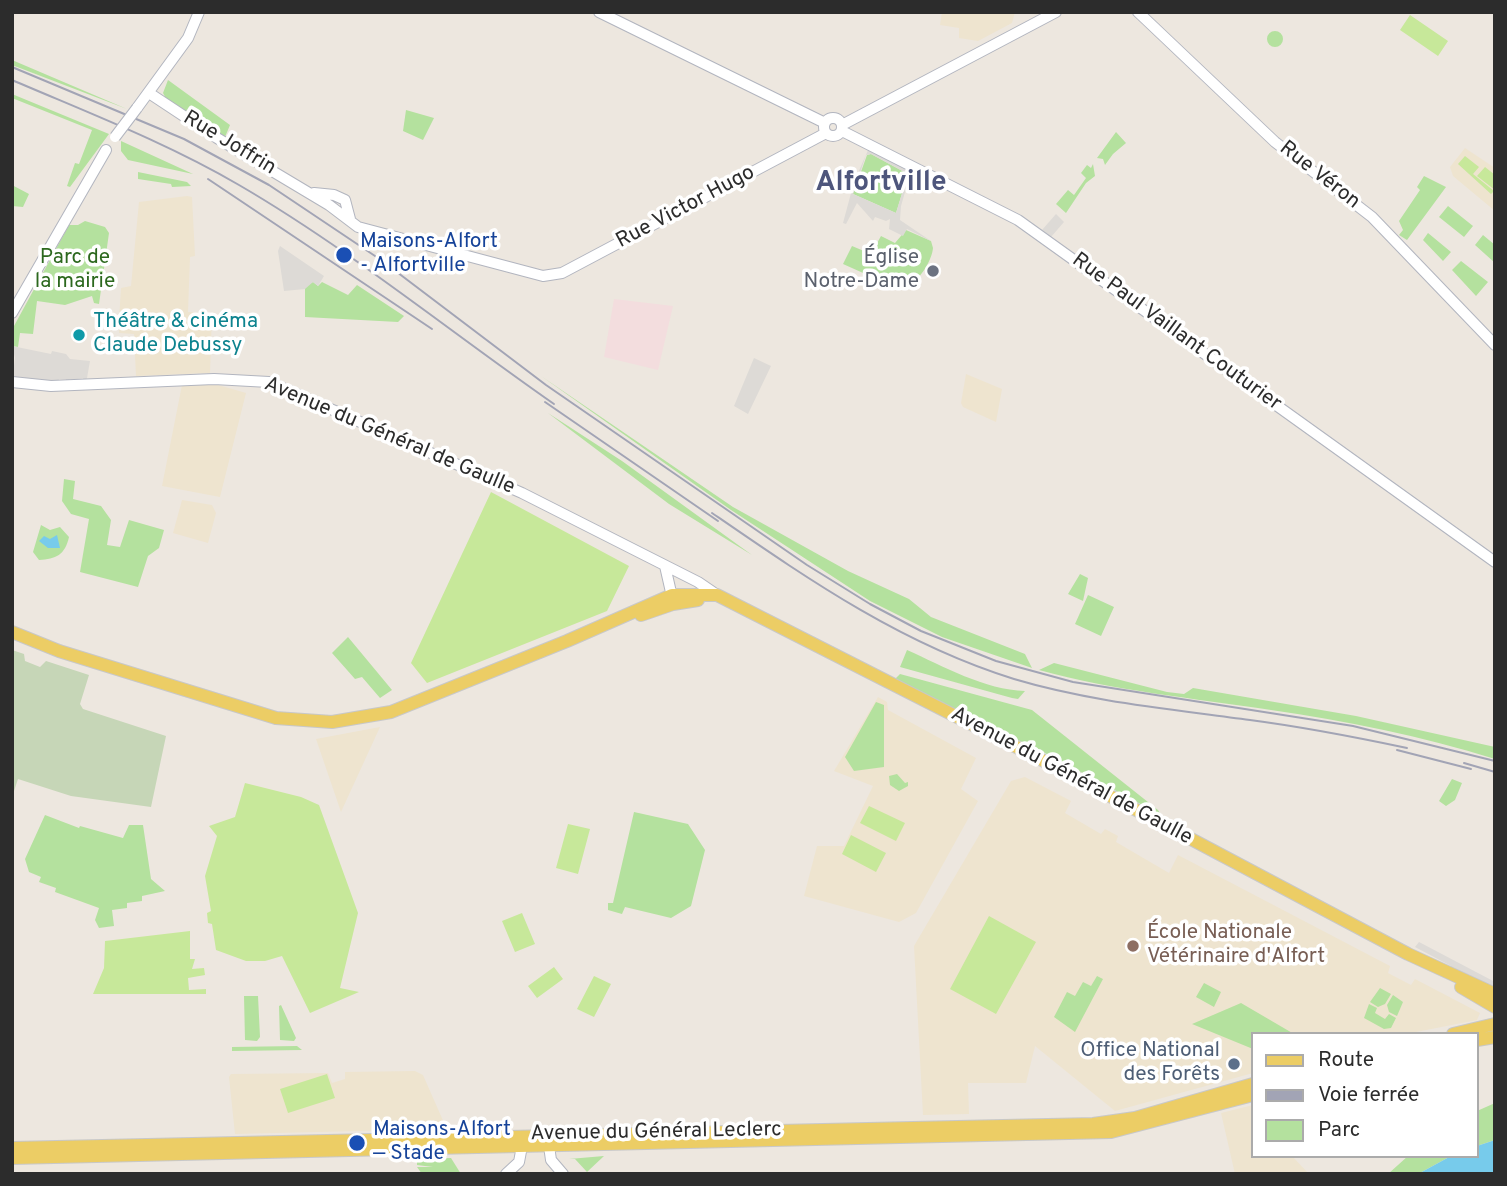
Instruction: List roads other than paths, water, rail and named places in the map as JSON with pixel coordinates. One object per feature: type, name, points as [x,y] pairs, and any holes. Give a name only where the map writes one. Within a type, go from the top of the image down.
[{"type":"main road","name":"Avenue du Général de Gaulle","points":[[673,599],[718,595],[733,602],[1408,954],[1495,993]]},
{"type":"main road","name":"Avenue du Général de Gaulle","points":[[673,599],[733,602]]},
{"type":"main road","points":[[12,639],[276,718],[332,722],[391,712],[673,599]]},
{"type":"main road","points":[[12,632],[59,651]]},
{"type":"main road","name":"Avenue du Général de Gaulle","points":[[1408,954],[1495,1007]]},
{"type":"main road","points":[[1461,1032],[1495,1024]]},
{"type":"main road","name":"Avenue du Général Leclerc","points":[[12,1148],[233,1147],[549,1140],[909,1127],[1111,1123],[1252,1084]]},
{"type":"main road","name":"Avenue du Général Leclerc","points":[[450,1142],[522,1146],[549,1140],[889,1139],[1111,1132],[1252,1095]]},
{"type":"main road","points":[[889,1139],[909,1127]]},
{"type":"main road","name":"Avenue du Général Leclerc","points":[[12,1158],[233,1147]]},
{"type":"street","points":[[12,313],[92,164],[138,108],[188,38],[199,12]]},
{"type":"street","points":[[599,12],[826,128],[836,118],[842,128],[1056,12]]},
{"type":"street","name":"Rue Véron","points":[[1138,12],[1275,142],[1372,217],[1495,345]]},
{"type":"street","name":"Rue Joffrin","points":[[149,93],[350,220],[535,270],[543,276]]},
{"type":"street","name":"Rue Victor Hugo","points":[[543,276],[562,273],[826,128]]},
{"type":"street","name":"Rue Paul Vaillant Couturier","points":[[842,128],[1008,214],[1495,562]]},
{"type":"street","name":"Avenue du Général de Gaulle","points":[[12,382],[51,386],[214,379],[269,382],[522,493],[718,595]]},
{"type":"street","points":[[665,566],[673,599]]},
{"type":"street","points":[[549,1140],[551,1160],[563,1174]]},
{"type":"street","points":[[506,1174],[519,1163],[522,1146]]},
{"type":"water","points":[[57,535],[60,548],[48,548],[39,541],[44,536],[50,539]]},
{"type":"water","points":[[1495,1140],[1495,1174],[1418,1174],[1447,1158],[1479,1158],[1479,1145]]},
{"type":"railway","points":[[12,67],[184,139],[269,185],[381,260],[546,385],[807,565],[870,604],[921,631],[996,661],[1073,682],[1353,726],[1495,761]]},
{"type":"railway","points":[[12,80],[156,142],[239,185],[359,263],[554,404]]},
{"type":"railway","points":[[208,179],[432,329]]},
{"type":"railway","points":[[545,402],[718,521]]},
{"type":"railway","points":[[712,513],[857,608],[933,648],[1014,679],[1102,699],[1290,726],[1407,748]]},
{"type":"railway","points":[[1397,750],[1471,769]]},
{"type":"railway","points":[[1464,763],[1495,772]]},
{"type":"place","name":"Maisons-Alfort - Alfortville","points":[[344,255]]},
{"type":"place","name":"Église Notre-Dame","points":[[933,271]]},
{"type":"place","name":"Théâtre & cinéma Claude Debussy","points":[[79,335]]},
{"type":"place","name":"École Nationale Vétérinaire d'Alfort","points":[[1133,946]]},
{"type":"place","name":"Office National des Forêts","points":[[1234,1064]]},
{"type":"place","name":"Maisons-Alfort — Stade","points":[[357,1143]]},
{"type":"district","name":"Alfortville","points":[[881,184]]},
{"type":"park label","name":"Parc de la mairie","points":[[75,271]]}]
